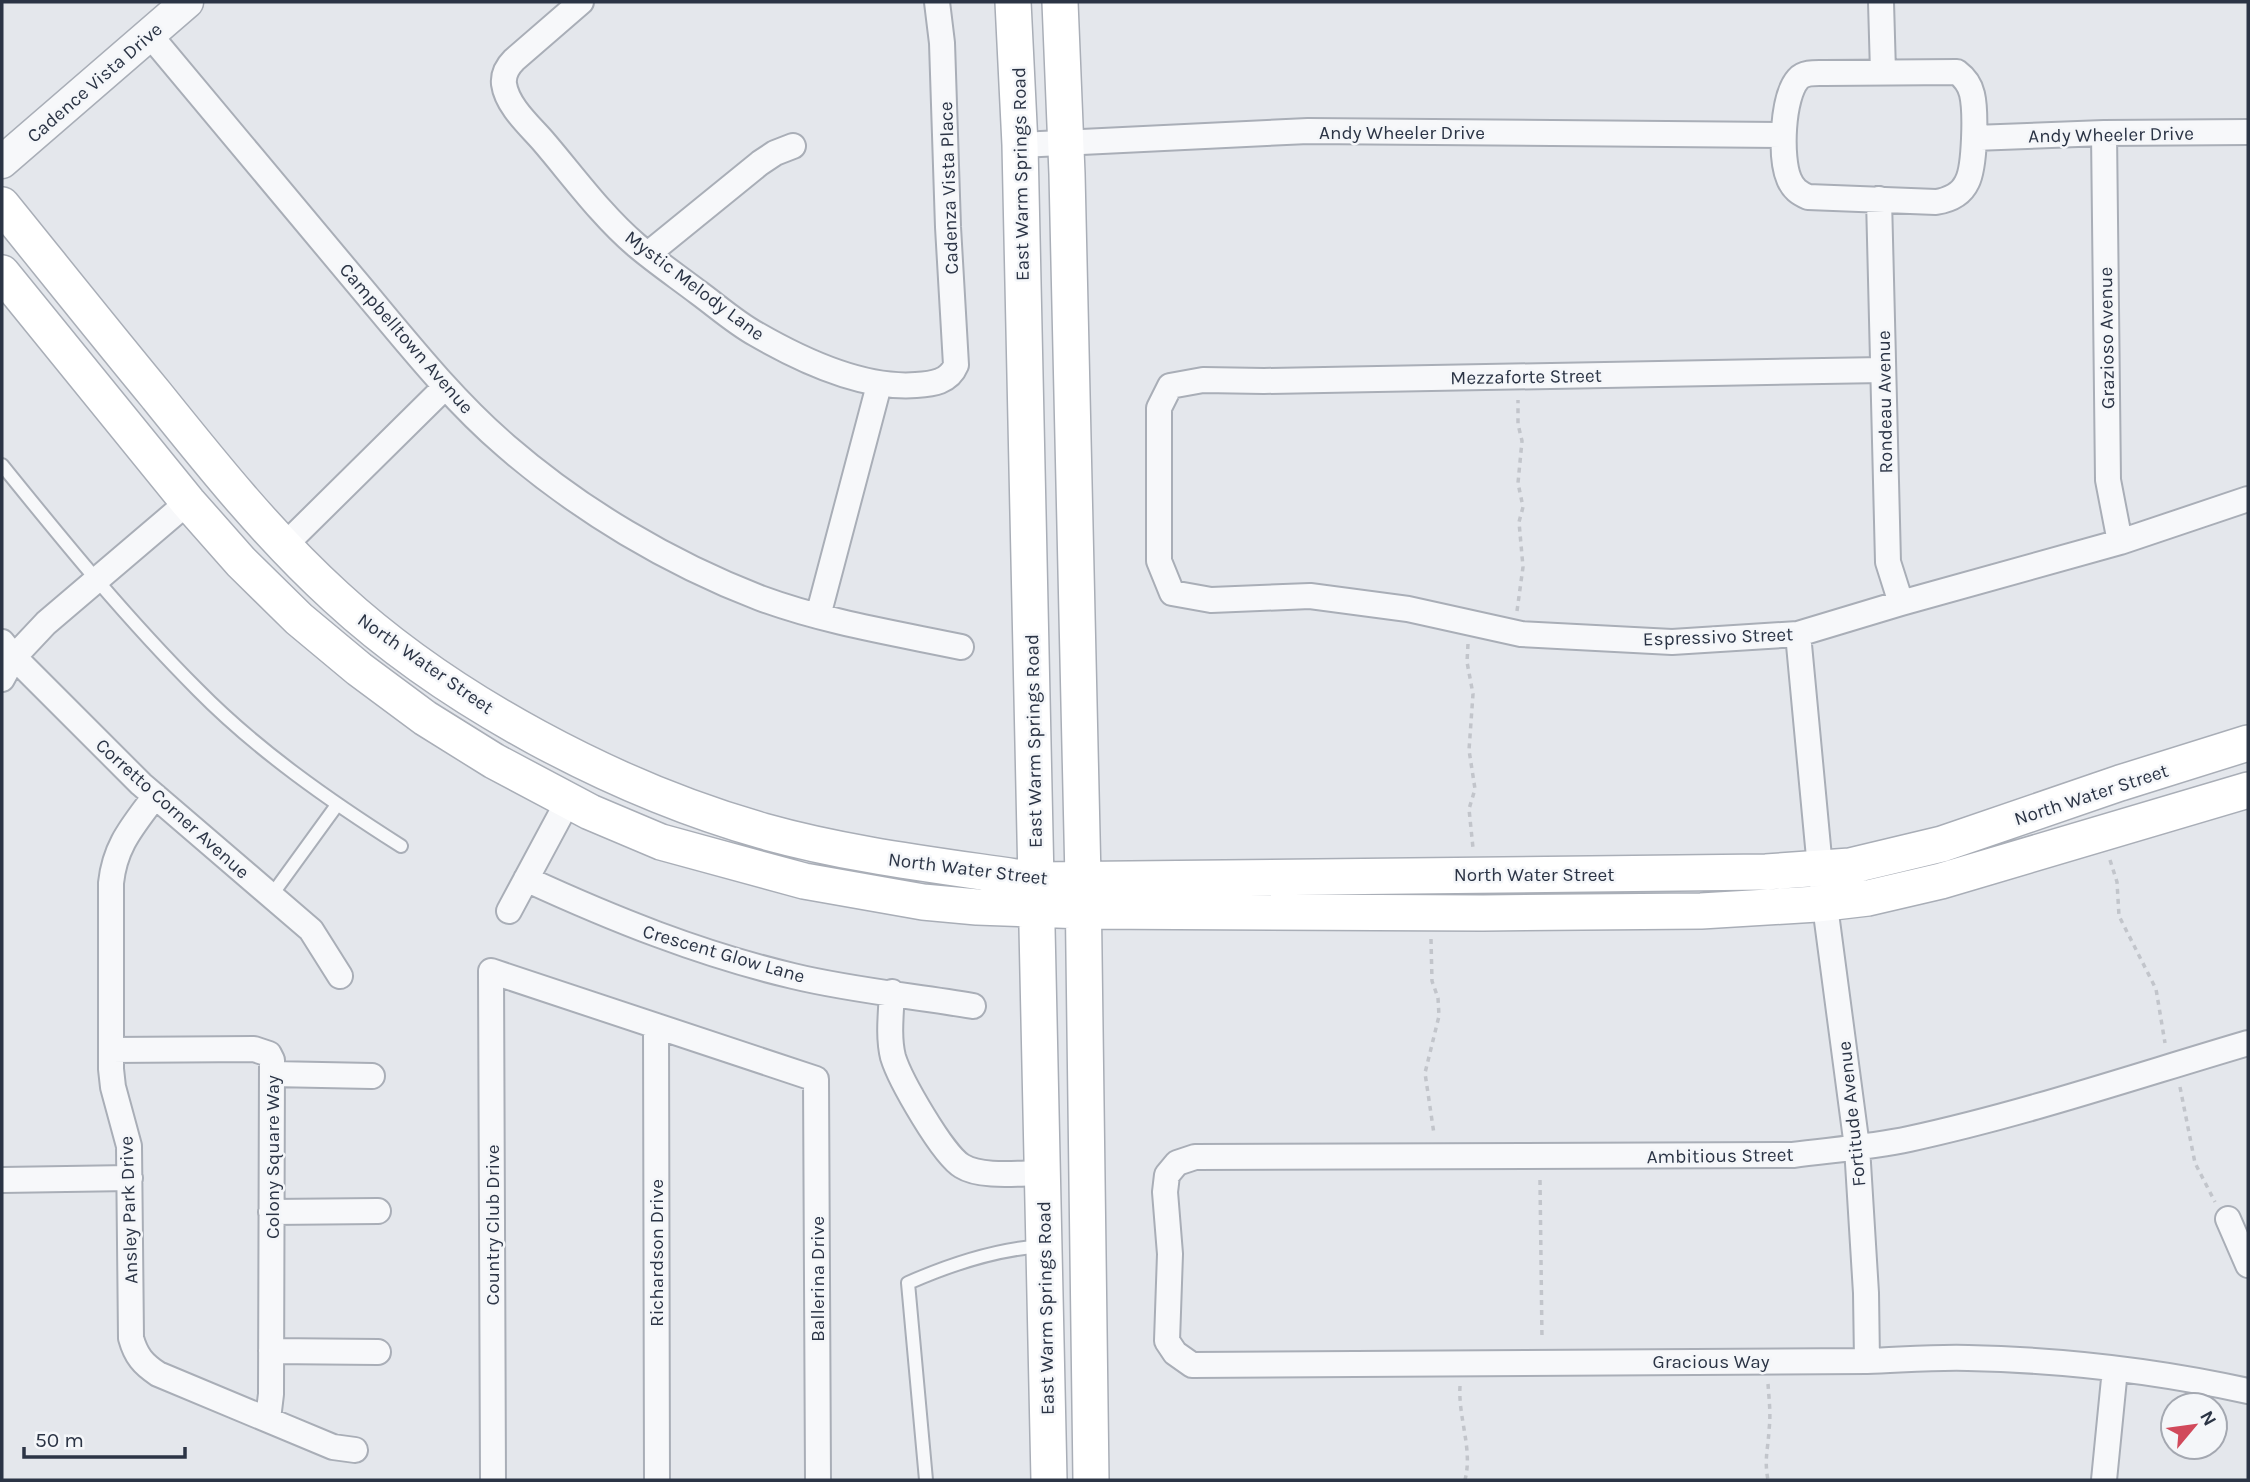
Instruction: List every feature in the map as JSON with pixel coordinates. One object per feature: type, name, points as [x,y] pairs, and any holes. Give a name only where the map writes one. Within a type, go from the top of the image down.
[{"type":"main road","name":"East Warm Springs Road","points":[[1013,2],[1020,145],[1049,1480]]},
{"type":"main road","points":[[1060,2],[1066,141],[1083,895],[1091,1480]]},
{"type":"main road","name":"North Water Street","points":[[2,205],[250,510],[347,607],[439,678],[553,745],[615,776],[699,810],[775,834],[1036,894]]},
{"type":"main road","name":"North Water Street","points":[[2,273],[188,502],[241,562],[299,619],[359,669],[425,718],[494,761],[568,801],[661,842],[804,881],[923,902],[1036,894],[1431,913],[1701,911],[1868,898],[1941,881],[2248,790]]},
{"type":"main road","name":"North Water Street","points":[[1083,895],[1475,874],[1766,872],[1883,860],[1942,844],[2120,783],[2248,743]]},
{"type":"street","name":"Cadence Vista Drive","points":[[2,162],[187,2]]},
{"type":"street","name":"Mystic Melody Lane","points":[[582,2],[514,61],[505,76],[506,92],[518,111],[603,211],[648,254],[754,333],[830,369],[880,385],[929,384],[940,382],[953,373]]},
{"type":"street","name":"Cadenza Vista Place","points":[[937,2],[942,43],[948,227],[956,357],[953,373]]},
{"type":"street","points":[[1881,2],[1883,72]]},
{"type":"street","name":"Campbelltown Avenue","points":[[149,34],[445,387],[505,446],[536,471],[641,541],[737,588],[818,616],[961,647]]},
{"type":"street","points":[[1883,72],[1957,72],[1966,79],[1972,93],[1974,138],[1969,180],[1950,200],[1936,202],[1819,198],[1798,193],[1789,182],[1785,167],[1783,135],[1786,111],[1798,79],[1808,74],[1883,72]]},
{"type":"street","name":"Andy Wheeler Drive","points":[[1020,145],[1308,131],[1783,135]]},
{"type":"street","name":"Andy Wheeler Drive","points":[[1974,138],[2104,133],[2248,132]]},
{"type":"street","name":"Grazioso Avenue","points":[[2104,133],[2108,480],[2120,542]]},
{"type":"street","points":[[648,254],[760,163],[793,146]]},
{"type":"street","name":"Rondeau Avenue","points":[[1879,199],[1888,562],[1901,603]]},
{"type":"street","name":"Mezzaforte Street","points":[[1172,593],[1159,561],[1158,408],[1170,386],[1203,380],[1883,370]]},
{"type":"street","points":[[818,616],[880,385]]},
{"type":"street","points":[[284,546],[445,387]]},
{"type":"street","name":"Espressivo Street","points":[[1172,593],[1211,600],[1310,596],[1408,609],[1521,634],[1672,642],[1798,634],[2120,542],[2248,499]]},
{"type":"street","points":[[2,679],[8,649],[46,623],[188,502]]},
{"type":"street","name":"Fortitude Avenue","points":[[1798,634],[1820,868],[1857,1147],[1866,1293],[1867,1361]]},
{"type":"street","name":"Corretto Corner Avenue","points":[[8,649],[155,796],[311,930],[341,976]]},
{"type":"street","name":"Ansley Park Drive","points":[[155,796],[124,838],[113,863],[111,1050],[113,1087],[130,1146],[131,1338],[137,1357],[158,1374],[333,1447],[355,1450]]},
{"type":"street","points":[[509,911],[568,801]]},
{"type":"street","name":"Crescent Glow Lane","points":[[526,879],[635,927],[709,952],[794,976],[973,1006]]},
{"type":"street","name":"Country Club Drive","points":[[493,1480],[491,971],[656,1026]]},
{"type":"street","points":[[892,992],[893,1057],[946,1151],[962,1166],[982,1173],[1043,1173]]},
{"type":"street","name":"Ballerina Drive","points":[[656,1026],[816,1079],[818,1480]]},
{"type":"street","name":"Richardson Drive","points":[[656,1026],[657,1480]]},
{"type":"street","name":"Ambitious Street","points":[[1175,1353],[1167,1341],[1170,1254],[1165,1192],[1167,1175],[1177,1163],[1195,1157],[1793,1155],[1906,1139],[1971,1125],[2248,1043]]},
{"type":"street","name":"Colony Square Way","points":[[111,1050],[254,1049],[269,1054],[272,1060],[271,1351],[268,1419]]},
{"type":"street","points":[[272,1074],[372,1076]]},
{"type":"street","points":[[2,1180],[130,1178]]},
{"type":"street","points":[[271,1212],[378,1211]]},
{"type":"street","points":[[2228,1219],[2248,1265]]},
{"type":"street","points":[[271,1351],[378,1352]]},
{"type":"street","name":"Gracious Way","points":[[1175,1353],[1192,1365],[1867,1361],[1965,1358],[2030,1360],[2199,1380],[2248,1391]]},
{"type":"street","points":[[2104,1480],[2115,1369]]},
{"type":"lane","points":[[2,465],[95,581],[199,692],[243,731],[337,805],[401,846]]},
{"type":"lane","points":[[271,896],[337,805]]},
{"type":"lane","points":[[926,1480],[908,1283],[978,1258],[1021,1248],[1044,1246]]},
{"type":"path","points":[[1518,377],[1518,424],[1522,441],[1518,483],[1523,507],[1519,522],[1523,567],[1517,611],[1521,634]]},
{"type":"path","points":[[1469,623],[1467,662],[1473,694],[1469,750],[1475,789],[1469,809],[1475,874]]},
{"type":"path","points":[[2110,860],[2117,882],[2119,916],[2149,972],[2155,989],[2165,1042],[2182,1093],[2195,1163],[2211,1196],[2228,1219]]},
{"type":"path","points":[[1431,913],[1432,981],[1438,998],[1439,1016],[1425,1073],[1434,1128],[1433,1157]]},
{"type":"path","points":[[1539,1157],[1542,1362]]},
{"type":"path","points":[[1767,1361],[1770,1408],[1765,1457],[1768,1480]]},
{"type":"path","points":[[1460,1363],[1459,1399],[1468,1448],[1465,1480]]}]
